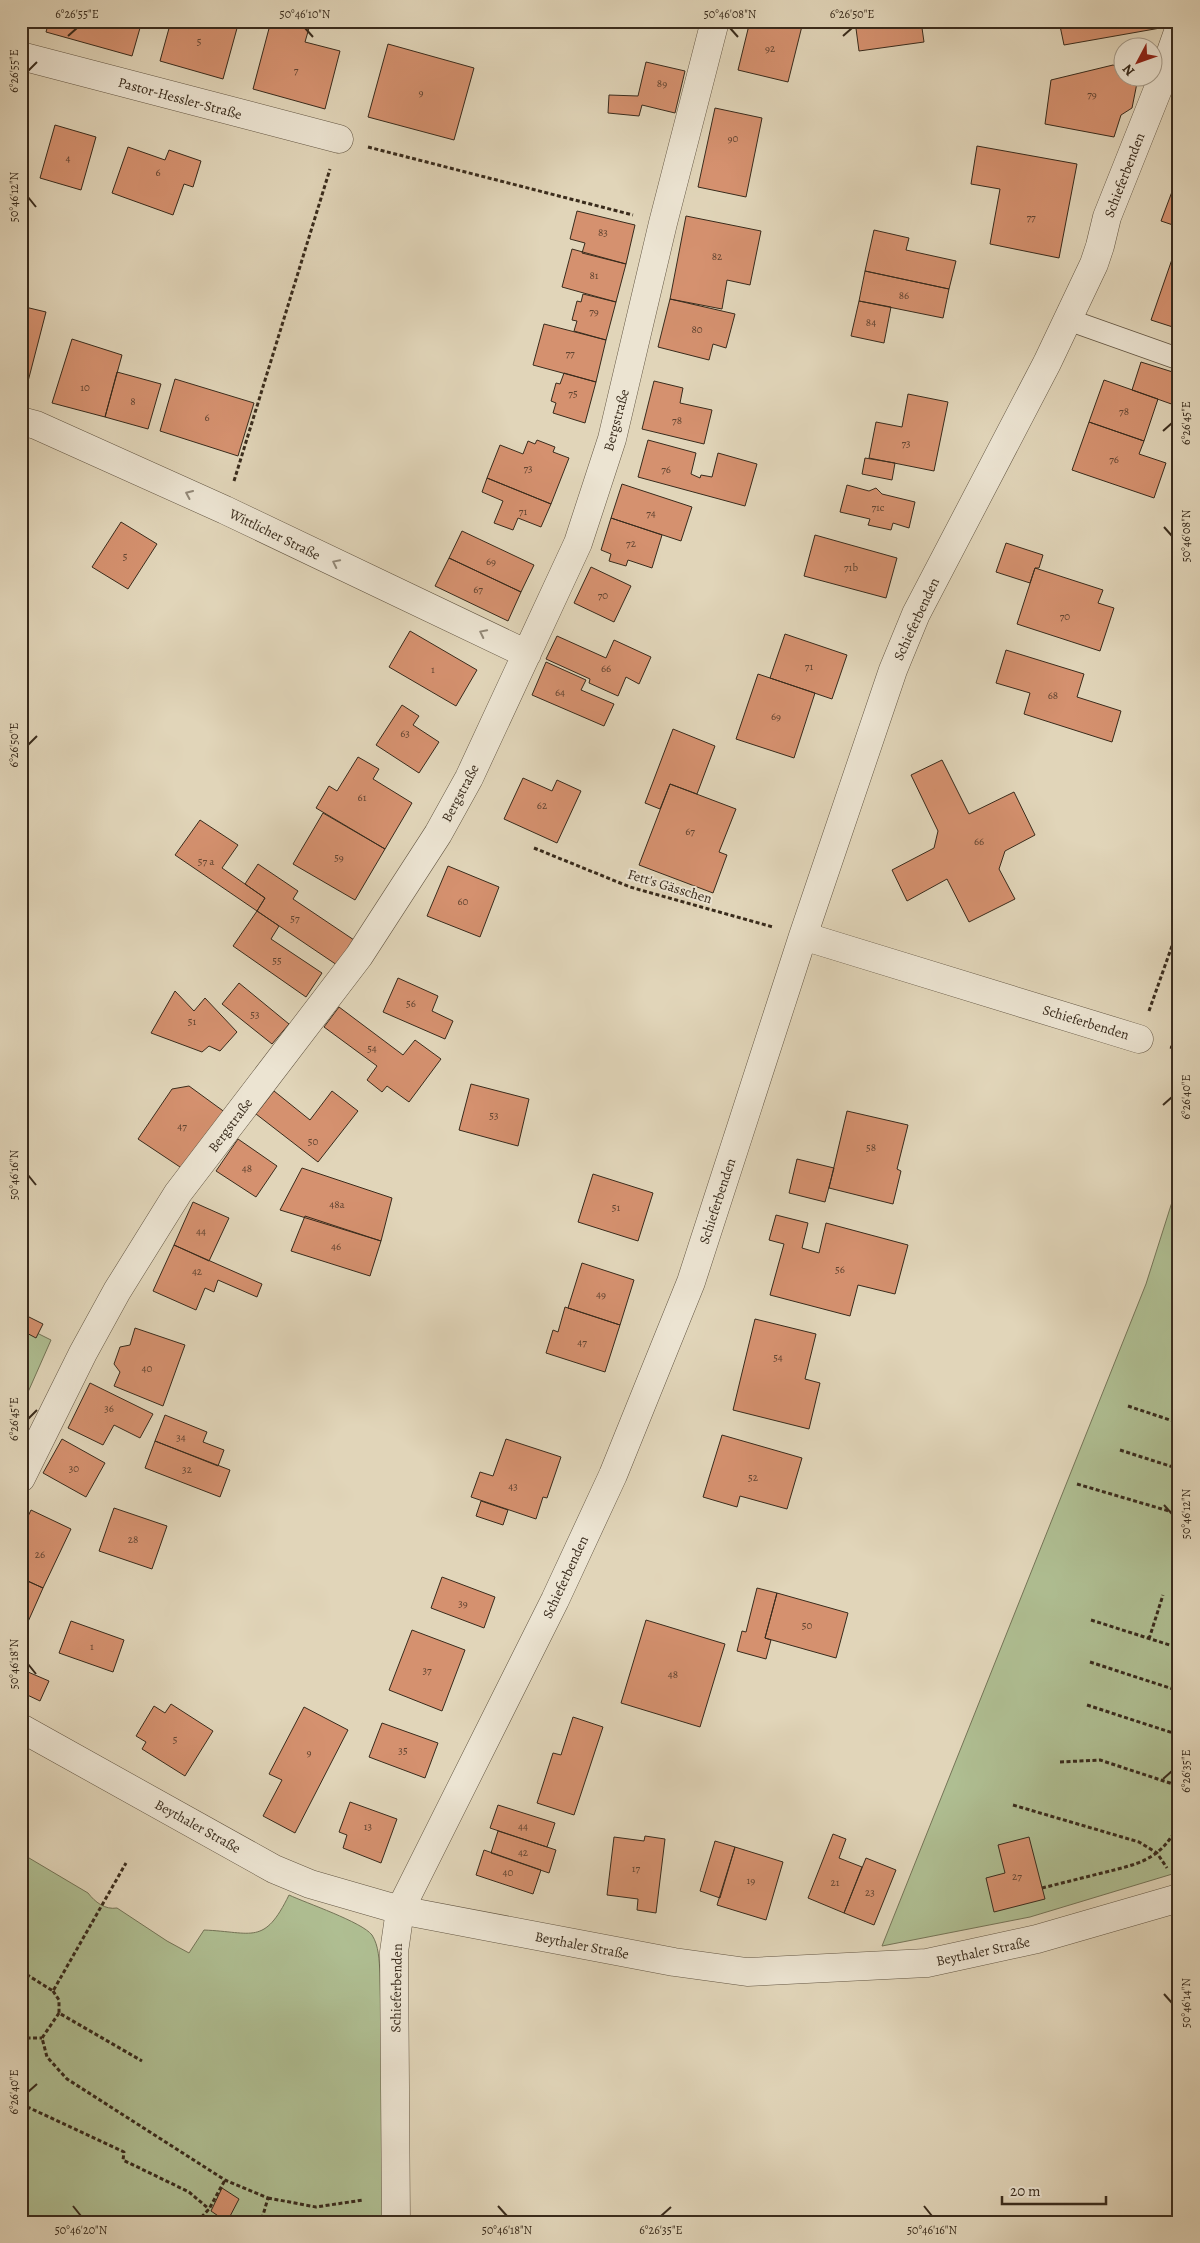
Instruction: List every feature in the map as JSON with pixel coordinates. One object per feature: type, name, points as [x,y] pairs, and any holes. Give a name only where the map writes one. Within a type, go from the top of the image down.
[{"type":"street","name":"Bergstraße","points":[[21,1478],[101,1320],[178,1193],[360,956],[438,834],[469,778],[578,543],[612,439],[663,223],[715,21]]},
{"type":"street","name":"Schieferbenden","points":[[396,2209],[394,1952],[400,1910],[555,1600],[613,1475],[691,1282],[802,936],[872,726],[893,670],[916,614],[1069,320],[1094,264],[1107,217],[1158,89],[1179,29]]},
{"type":"street","name":"Pastor-Hessler-Straße","points":[[21,56],[339,139]]},
{"type":"street","name":"Wittlicher Straße","points":[[21,420],[225,510],[527,654]]},
{"type":"street","name":"Schieferbenden","points":[[802,936],[1139,1038]]},
{"type":"street","name":"Beythaler Straße","points":[[21,1728],[274,1869],[310,1884],[400,1910],[674,1962],[747,1972],[927,1963],[1037,1939],[1179,1898]]},
{"type":"lane","points":[[1069,320],[1179,359]]},
{"type":"path","points":[[225,510],[339,139],[663,223]]},
{"type":"path","name":"Fett's Gässchen","points":[[534,848],[630,887],[802,936]]},
{"type":"path","points":[[1139,1038],[1179,926]]},
{"type":"path","points":[[1128,1406],[1179,1423]]},
{"type":"path","points":[[1120,1450],[1179,1469]]},
{"type":"path","points":[[1077,1484],[1179,1514]]},
{"type":"path","points":[[1149,1639],[1163,1595]]},
{"type":"path","points":[[1092,1620],[1179,1648]]},
{"type":"path","points":[[1090,1662],[1179,1691]]},
{"type":"path","points":[[1087,1705],[1179,1735]]},
{"type":"path","points":[[1060,1762],[1100,1760],[1179,1786]]},
{"type":"path","points":[[1013,1805],[1139,1842],[1157,1852]]},
{"type":"path","points":[[1042,1888],[1136,1865],[1157,1852],[1168,1842],[1179,1822]]},
{"type":"path","points":[[53,1991],[126,1863]]},
{"type":"path","points":[[21,1971],[53,1991],[60,2000],[59,2013],[42,2038],[47,2057],[67,2078],[225,2180],[268,2198],[316,2207],[396,2209]]},
{"type":"path","points":[[59,2013],[142,2061]]},
{"type":"path","points":[[21,2034],[29,2038],[42,2038]]},
{"type":"path","points":[[21,2104],[124,2152],[122,2160],[189,2192],[209,2209]]},
{"type":"path","points":[[197,2222],[209,2209],[225,2180]]},
{"type":"path","points":[[261,2222],[268,2198]]},
{"type":"green space","points":[[1179,1180],[1179,1872],[1030,1917],[882,1946],[1146,1284]]},
{"type":"green space","points":[[21,1325],[51,1340],[21,1408]]},
{"type":"green space","points":[[21,1847],[26,1850],[24,1855],[88,1893],[101,1905],[108,1908],[117,1908],[189,1953],[204,1930],[246,1933],[264,1929],[272,1922],[289,1895],[357,1924],[372,1935],[377,1948],[380,1973],[385,2222],[21,2222]]},
{"type":"building","points":[[21,21],[25,21],[22,33],[21,32]]},
{"type":"building","points":[[49,21],[142,21],[132,56],[46,32]]},
{"type":"building","points":[[171,21],[239,21],[223,79],[160,61]]},
{"type":"building","points":[[271,21],[311,21],[305,42],[340,51],[325,109],[253,89]]},
{"type":"building","points":[[750,21],[781,21],[802,26],[788,82],[738,70]]},
{"type":"building","points":[[855,21],[921,21],[924,42],[859,51]]},
{"type":"building","points":[[1059,21],[1165,21],[1166,27],[1064,45]]},
{"type":"building","points":[[388,44],[474,68],[454,140],[368,117]]},
{"type":"building","points":[[646,62],[685,71],[675,113],[642,105],[639,116],[608,113],[609,95],[638,96]]},
{"type":"building","points":[[1112,65],[1112,88],[1136,88],[1132,108],[1121,115],[1114,137],[1045,124],[1051,80]]},
{"type":"building","points":[[715,108],[762,118],[746,197],[698,187]]},
{"type":"building","points":[[55,125],[96,137],[81,190],[40,178]]},
{"type":"building","points":[[977,146],[1077,164],[1059,258],[990,244],[1000,189],[971,184]]},
{"type":"building","points":[[128,147],[165,160],[169,150],[201,161],[193,187],[184,184],[173,215],[112,193]]},
{"type":"building","points":[[1179,173],[1179,227],[1161,221]]},
{"type":"building","points":[[577,211],[635,225],[626,264],[582,253],[585,243],[570,239]]},
{"type":"building","points":[[686,216],[761,231],[750,285],[727,280],[722,309],[670,299]]},
{"type":"building","points":[[874,230],[909,238],[906,250],[956,261],[949,289],[865,271]]},
{"type":"building","points":[[1179,242],[1179,329],[1151,320]]},
{"type":"building","points":[[572,249],[626,264],[616,302],[562,287]]},
{"type":"building","points":[[865,271],[949,289],[943,318],[859,301]]},
{"type":"building","points":[[583,294],[616,302],[606,340],[574,331],[577,321],[572,320],[577,301],[581,302]]},
{"type":"building","points":[[670,299],[735,314],[726,348],[713,344],[709,360],[658,347]]},
{"type":"building","points":[[859,301],[891,307],[884,343],[851,336]]},
{"type":"building","points":[[21,306],[46,312],[25,393],[21,392]]},
{"type":"building","points":[[544,324],[606,340],[596,382],[533,365]]},
{"type":"building","points":[[72,339],[122,355],[105,417],[52,403]]},
{"type":"building","points":[[1141,362],[1179,374],[1177,406],[1132,390]]},
{"type":"building","points":[[117,372],[161,384],[148,429],[105,417]]},
{"type":"building","points":[[564,373],[596,382],[585,423],[553,413],[556,403],[551,401],[556,383],[560,384]]},
{"type":"building","points":[[175,379],[254,403],[238,456],[160,431]]},
{"type":"building","points":[[1104,380],[1158,399],[1144,441],[1089,422]]},
{"type":"building","points":[[654,381],[683,388],[680,403],[712,410],[704,444],[642,429]]},
{"type":"building","points":[[908,394],[948,402],[934,471],[869,458],[876,422],[902,427]]},
{"type":"building","points":[[1089,422],[1144,441],[1139,454],[1166,463],[1154,498],[1072,470]]},
{"type":"building","points":[[537,440],[555,447],[553,452],[569,458],[551,504],[487,478],[500,445],[523,454],[528,441],[535,444]]},
{"type":"building","points":[[648,440],[696,453],[691,474],[700,478],[701,475],[712,477],[718,453],[757,464],[745,506],[638,477]]},
{"type":"building","points":[[865,458],[895,463],[892,480],[862,474]]},
{"type":"building","points":[[487,478],[551,504],[541,527],[518,518],[513,530],[494,523],[503,501],[482,492]]},
{"type":"building","points":[[622,484],[692,507],[681,541],[611,518]]},
{"type":"building","points":[[847,485],[869,491],[876,488],[882,494],[915,502],[909,528],[893,523],[891,530],[868,525],[870,519],[840,512]]},
{"type":"building","points":[[611,518],[662,535],[652,568],[628,560],[626,566],[609,561],[611,554],[601,550]]},
{"type":"building","points":[[121,522],[157,544],[128,589],[92,567]]},
{"type":"building","points":[[462,531],[534,565],[521,592],[449,558]]},
{"type":"building","points":[[815,535],[897,558],[886,598],[804,576]]},
{"type":"building","points":[[1006,543],[1043,555],[1039,568],[1035,568],[1030,583],[996,572]]},
{"type":"building","points":[[449,558],[521,592],[508,621],[435,586]]},
{"type":"building","points":[[591,567],[631,586],[614,622],[574,603]]},
{"type":"building","points":[[1035,568],[1103,590],[1098,603],[1114,608],[1100,651],[1017,624]]},
{"type":"building","points":[[410,631],[477,670],[456,706],[389,667]]},
{"type":"building","points":[[785,634],[847,655],[832,699],[770,678]]},
{"type":"building","points":[[557,636],[606,658],[614,640],[651,657],[639,684],[626,677],[618,696],[589,683],[590,679],[546,659]]},
{"type":"building","points":[[1006,650],[1084,674],[1077,697],[1121,711],[1112,742],[1024,714],[1030,693],[996,683]]},
{"type":"building","points":[[546,662],[586,680],[581,690],[614,704],[604,726],[532,695]]},
{"type":"building","points":[[758,674],[815,693],[794,758],[736,739]]},
{"type":"building","points":[[402,705],[419,716],[413,725],[439,742],[419,773],[376,745]]},
{"type":"building","points":[[673,729],[715,746],[697,794],[670,784],[660,809],[645,803]]},
{"type":"building","points":[[358,757],[379,769],[373,779],[412,803],[385,849],[316,808],[329,786],[337,791]]},
{"type":"building","points":[[942,760],[969,814],[1014,792],[1035,835],[1005,851],[999,869],[1015,899],[969,922],[947,879],[907,901],[892,870],[934,848],[938,831],[911,775]]},
{"type":"building","points":[[523,778],[552,791],[557,780],[581,791],[557,843],[504,819]]},
{"type":"building","points":[[670,784],[736,809],[719,852],[727,855],[713,893],[639,865]]},
{"type":"building","points":[[323,813],[385,849],[355,900],[293,864]]},
{"type":"building","points":[[200,820],[238,845],[222,868],[265,898],[257,911],[175,855]]},
{"type":"building","points":[[258,864],[298,891],[293,899],[354,940],[337,965],[257,911],[265,898],[245,884]]},
{"type":"building","points":[[448,866],[499,887],[480,937],[427,916]]},
{"type":"building","points":[[257,911],[279,926],[271,939],[322,973],[306,997],[233,946]]},
{"type":"building","points":[[398,978],[438,996],[432,1011],[453,1021],[445,1039],[383,1012]]},
{"type":"building","points":[[239,983],[289,1024],[272,1044],[222,1004]]},
{"type":"building","points":[[175,991],[194,1011],[205,998],[237,1032],[220,1051],[209,1046],[202,1052],[151,1033]]},
{"type":"building","points":[[339,1007],[403,1055],[415,1040],[441,1059],[409,1102],[387,1086],[382,1092],[367,1080],[377,1066],[324,1027]]},
{"type":"building","points":[[471,1084],[529,1099],[518,1146],[459,1130]]},
{"type":"building","points":[[189,1086],[226,1113],[186,1171],[138,1139],[172,1089]]},
{"type":"building","points":[[274,1091],[310,1120],[332,1091],[358,1111],[318,1162],[256,1114]]},
{"type":"building","points":[[847,1111],[908,1125],[897,1169],[901,1171],[893,1204],[829,1188]]},
{"type":"building","points":[[238,1139],[277,1166],[256,1197],[216,1171]]},
{"type":"building","points":[[797,1159],[834,1168],[825,1202],[789,1193]]},
{"type":"building","points":[[302,1168],[392,1198],[381,1241],[280,1210]]},
{"type":"building","points":[[593,1174],[653,1193],[638,1241],[578,1222]]},
{"type":"building","points":[[193,1202],[229,1218],[209,1261],[174,1245]]},
{"type":"building","points":[[776,1215],[808,1223],[802,1248],[819,1253],[826,1223],[908,1245],[895,1294],[858,1285],[850,1316],[770,1295],[784,1244],[769,1240]]},
{"type":"building","points":[[305,1216],[381,1241],[370,1276],[291,1251]]},
{"type":"building","points":[[174,1245],[262,1284],[257,1297],[218,1280],[214,1292],[205,1288],[196,1310],[153,1291]]},
{"type":"building","points":[[582,1263],[634,1280],[620,1325],[568,1308]]},
{"type":"building","points":[[565,1307],[620,1325],[605,1372],[546,1353],[553,1330],[558,1332]]},
{"type":"building","points":[[21,1313],[43,1324],[36,1338],[21,1330]]},
{"type":"building","points":[[755,1319],[816,1334],[805,1379],[820,1383],[809,1429],[733,1410]]},
{"type":"building","points":[[135,1328],[185,1345],[163,1406],[114,1386],[120,1372],[114,1364],[120,1347],[130,1345]]},
{"type":"building","points":[[90,1383],[153,1414],[140,1438],[114,1425],[103,1445],[68,1428]]},
{"type":"building","points":[[165,1415],[207,1432],[203,1442],[224,1450],[218,1466],[155,1441]]},
{"type":"building","points":[[722,1435],[802,1458],[787,1509],[740,1496],[737,1507],[703,1497]]},
{"type":"building","points":[[62,1439],[105,1463],[86,1497],[43,1473]]},
{"type":"building","points":[[506,1439],[561,1457],[547,1498],[543,1497],[536,1519],[471,1497],[480,1472],[493,1476]]},
{"type":"building","points":[[155,1441],[230,1470],[220,1497],[145,1468]]},
{"type":"building","points":[[481,1501],[508,1510],[503,1525],[476,1516]]},
{"type":"building","points":[[114,1508],[167,1526],[152,1569],[99,1551]]},
{"type":"building","points":[[31,1510],[71,1529],[43,1588],[21,1578],[21,1531]]},
{"type":"building","points":[[442,1577],[495,1597],[484,1628],[431,1608]]},
{"type":"building","points":[[21,1578],[43,1588],[23,1633],[21,1632]]},
{"type":"building","points":[[757,1588],[777,1593],[765,1638],[771,1640],[766,1659],[737,1651],[742,1631],[746,1632]]},
{"type":"building","points":[[777,1593],[848,1613],[836,1658],[765,1638]]},
{"type":"building","points":[[646,1620],[725,1644],[700,1727],[621,1703]]},
{"type":"building","points":[[71,1621],[124,1640],[113,1672],[59,1653]]},
{"type":"building","points":[[412,1630],[465,1650],[442,1711],[389,1690]]},
{"type":"building","points":[[21,1669],[49,1681],[40,1701],[21,1692]]},
{"type":"building","points":[[171,1704],[213,1731],[185,1776],[142,1749],[146,1742],[136,1736],[154,1706],[165,1713]]},
{"type":"building","points":[[304,1707],[348,1730],[295,1833],[263,1816],[282,1780],[269,1774]]},
{"type":"building","points":[[573,1717],[603,1727],[574,1815],[537,1803],[553,1753],[561,1755]]},
{"type":"building","points":[[382,1723],[438,1743],[425,1778],[369,1757]]},
{"type":"building","points":[[350,1802],[397,1819],[381,1863],[343,1848],[347,1835],[339,1832]]},
{"type":"building","points":[[498,1805],[555,1823],[547,1847],[490,1828]]},
{"type":"building","points":[[498,1831],[556,1850],[549,1873],[491,1853]]},
{"type":"building","points":[[833,1834],[846,1839],[839,1858],[862,1867],[844,1913],[808,1898]]},
{"type":"building","points":[[645,1836],[665,1839],[656,1913],[637,1910],[638,1899],[607,1895],[614,1837],[644,1841]]},
{"type":"building","points":[[1029,1837],[1045,1899],[994,1912],[986,1878],[1005,1873],[998,1845]]},
{"type":"building","points":[[715,1841],[735,1847],[720,1898],[700,1891]]},
{"type":"building","points":[[735,1847],[783,1862],[766,1920],[717,1905]]},
{"type":"building","points":[[484,1850],[541,1870],[533,1894],[476,1875]]},
{"type":"building","points":[[866,1858],[896,1870],[874,1925],[844,1913]]},
{"type":"building","points":[[222,2188],[239,2199],[227,2222],[211,2211]]}]
